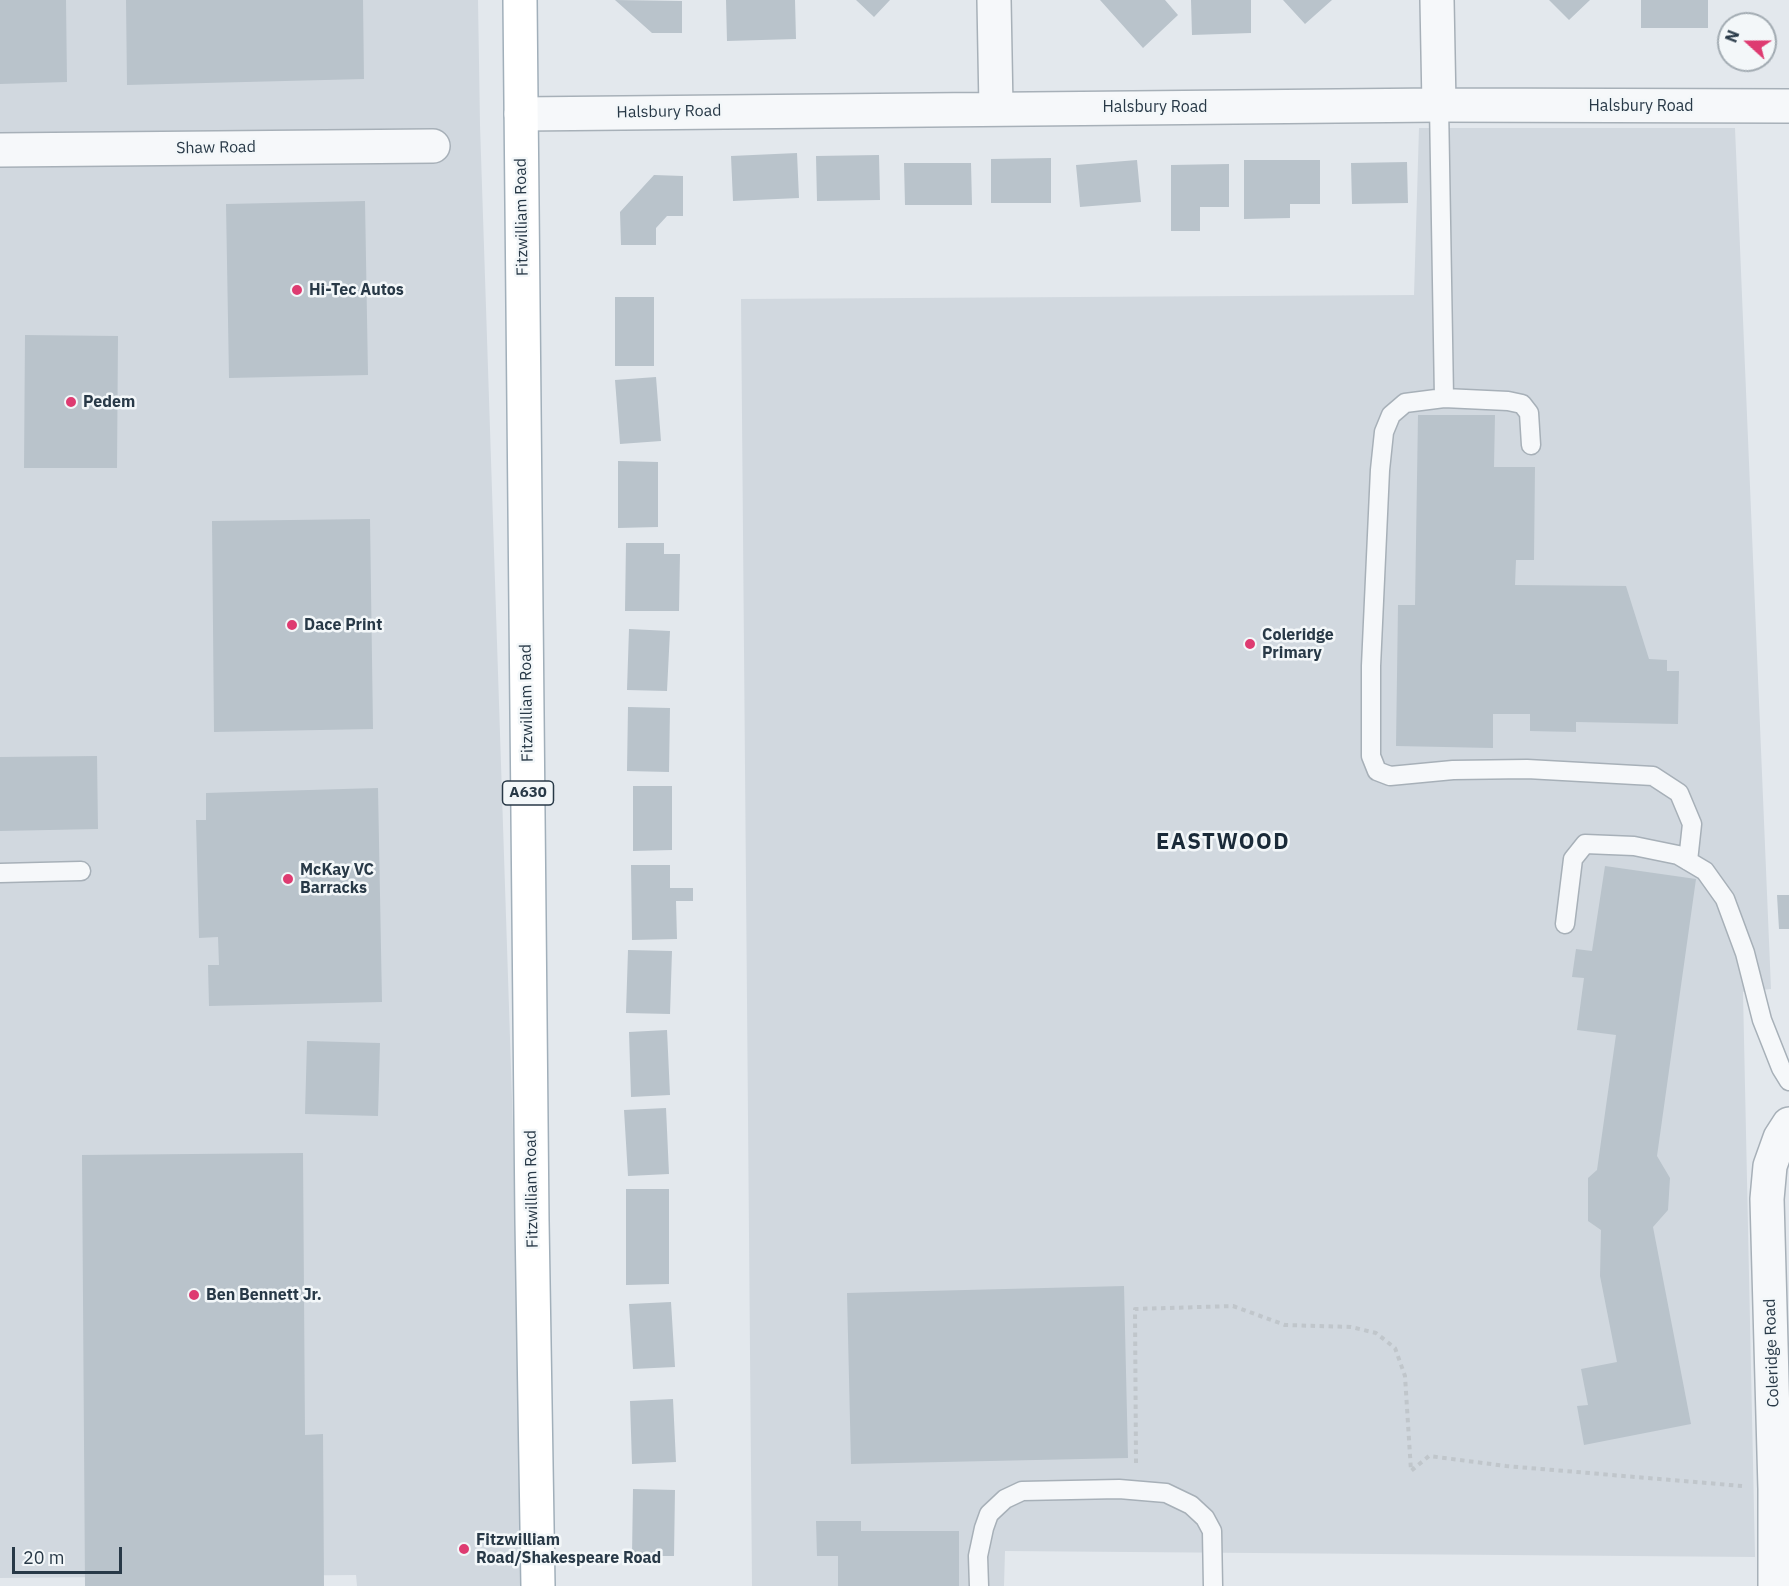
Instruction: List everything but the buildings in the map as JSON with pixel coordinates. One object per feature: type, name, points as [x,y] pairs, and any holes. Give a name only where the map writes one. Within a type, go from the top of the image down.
[{"type":"main road","name":"Fitzwilliam Road","points":[[520,0],[538,1586]]},
{"type":"street","points":[[994,0],[996,108]]},
{"type":"street","points":[[1437,0],[1439,105]]},
{"type":"street","name":"Halsbury Road","points":[[521,114],[1439,105],[1789,106]]},
{"type":"street","name":"Shaw Road","points":[[0,150],[433,146]]},
{"type":"street","name":"Coleridge Road","points":[[1775,1586],[1775,1488],[1767,1199],[1770,1166],[1780,1138],[1789,1124]]},
{"type":"lane","points":[[1439,105],[1444,398]]},
{"type":"lane","points":[[1531,445],[1529,413],[1522,404],[1508,401],[1444,398],[1405,403],[1391,416],[1384,432],[1380,470],[1371,666],[1371,756],[1377,771],[1390,776],[1453,770],[1527,769],[1653,776],[1679,793],[1692,824],[1688,861]]},
{"type":"lane","points":[[1565,924],[1573,859],[1585,844],[1634,846],[1678,855],[1705,871],[1725,899],[1745,953],[1762,1020],[1781,1068],[1789,1081]]},
{"type":"lane","points":[[0,873],[81,871]]},
{"type":"lane","points":[[979,1586],[978,1556],[989,1514],[1005,1499],[1022,1491],[1166,1493],[1191,1505],[1205,1518],[1212,1532],[1213,1586]]},
{"type":"path","points":[[1136,1491],[1135,1309],[1233,1306],[1285,1325],[1351,1327],[1376,1333],[1395,1348],[1405,1376],[1411,1471],[1429,1456],[1506,1466],[1775,1488]]},
{"type":"shaded area","points":[[0,0],[478,0],[480,125],[528,1586],[357,1586],[356,1575],[0,1578]]},
{"type":"shaded area","name":"Coleridge Primary","points":[[1419,128],[1735,128],[1771,989],[1743,992],[1755,1557],[1005,1551],[1004,1586],[752,1586],[741,299],[1414,295]]},
{"type":"place","name":"Hi-Tec Autos","points":[[297,290]]},
{"type":"place","name":"Pedem","points":[[71,402]]},
{"type":"place","name":"Dace Print","points":[[292,625]]},
{"type":"place","name":"Coleridge Primary","points":[[1250,644]]},
{"type":"place","name":"McKay VC Barracks","points":[[288,879]]},
{"type":"place","name":"Ben Bennett Jr.","points":[[194,1295]]},
{"type":"place","name":"Fitzwilliam Road/Shakespeare Road","points":[[464,1549]]},
{"type":"district","name":"EASTWOOD","points":[[1223,843]]}]
